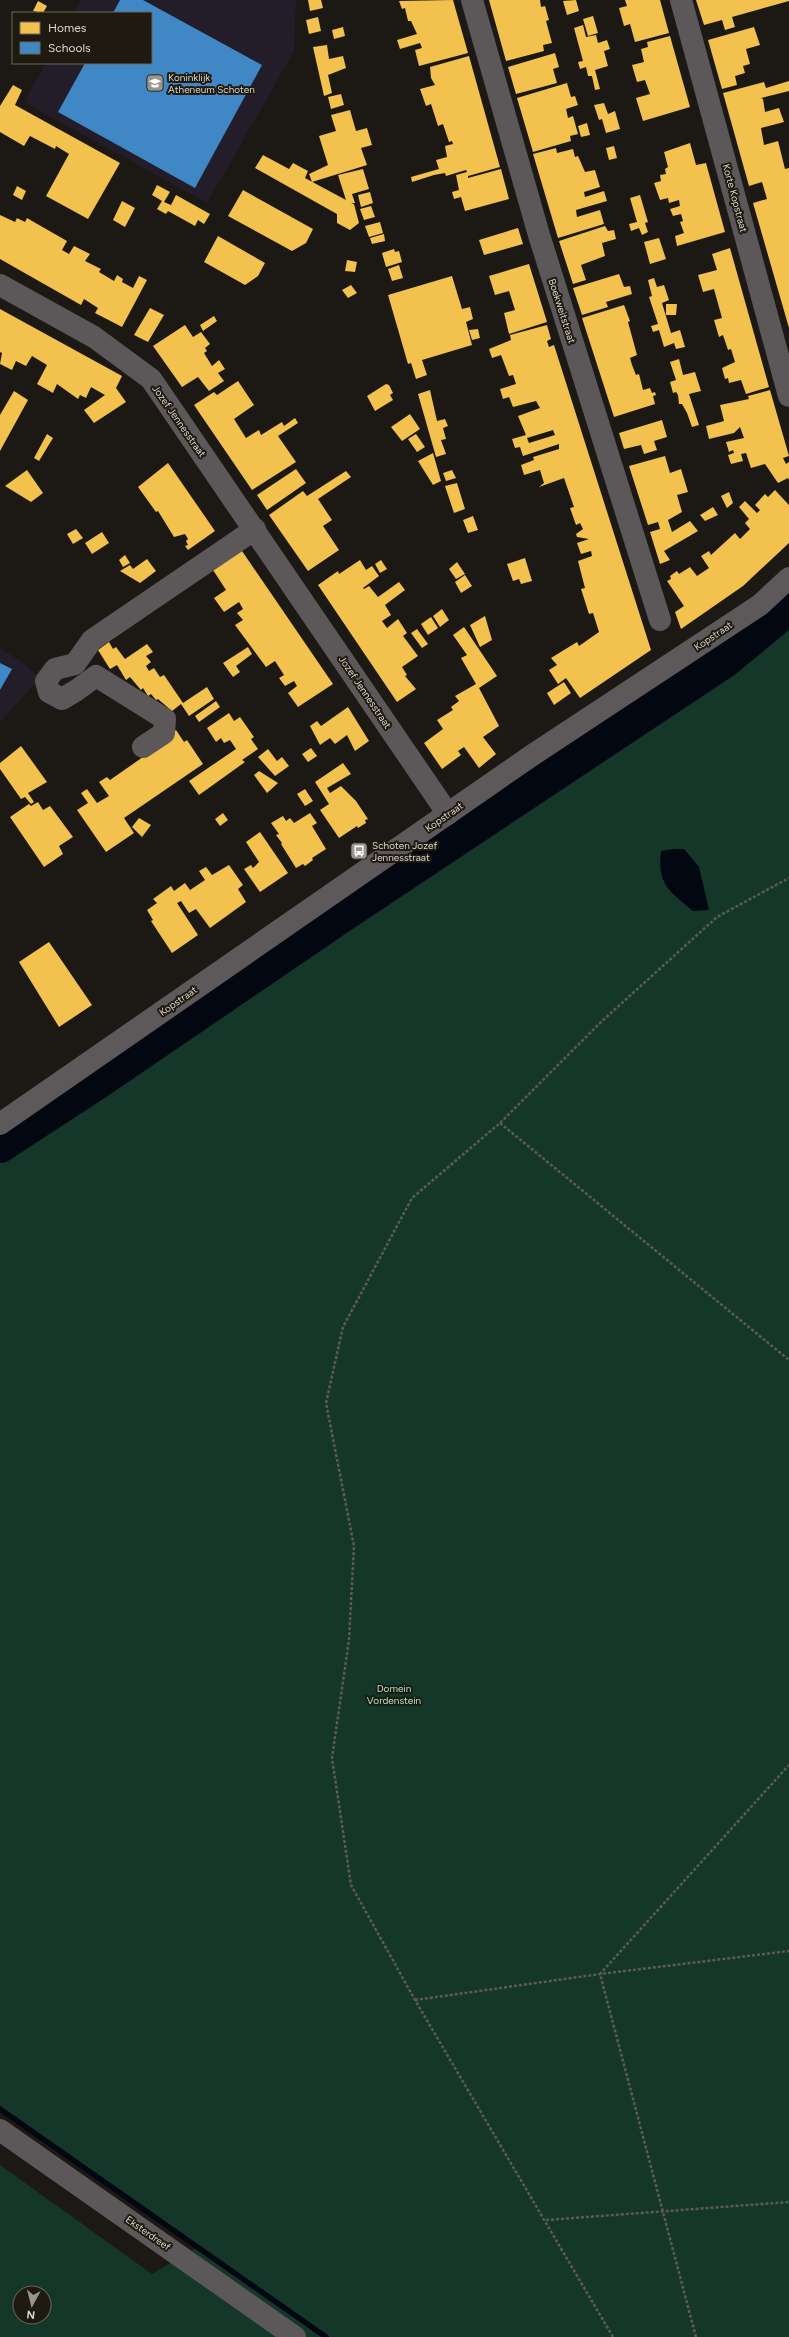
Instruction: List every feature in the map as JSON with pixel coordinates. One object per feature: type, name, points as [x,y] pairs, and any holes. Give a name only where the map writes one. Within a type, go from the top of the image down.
[{"type":"main road","name":"Kopstraat","points":[[0,1124],[531,756],[760,606],[789,578]]},
{"type":"street","name":"Boekweitstraat","points":[[472,0],[539,235],[660,620]]},
{"type":"street","name":"Korte Kopstraat","points":[[681,0],[789,396]]},
{"type":"street","name":"Jozef Jennesstraat","points":[[0,285],[94,337],[151,379],[255,529],[448,814]]},
{"type":"street","points":[[96,676],[78,690],[62,699],[49,692],[46,681],[55,669],[75,664],[92,640],[255,529]]},
{"type":"street","points":[[75,664],[166,720],[164,733],[144,747]]},
{"type":"street","name":"Eksterdreef","points":[[0,2130],[295,2337]]},
{"type":"path","points":[[613,2337],[546,2220],[415,2000],[351,1885],[332,1758],[349,1640],[354,1546],[326,1403],[342,1327],[412,1198],[500,1123],[602,1021],[717,917],[789,878]]},
{"type":"path","points":[[500,1123],[789,1360]]},
{"type":"path","points":[[600,1974],[789,1765]]},
{"type":"path","points":[[415,2000],[600,1974],[789,1951]]},
{"type":"path","points":[[600,1974],[696,2337]]},
{"type":"path","points":[[546,2220],[789,2202]]},
{"type":"shaded area","name":"Koninklijk Atheneum Schoten","points":[[81,0],[296,0],[294,51],[207,203],[24,102],[45,64],[152,64],[152,12],[75,12]]},
{"type":"shaded area","points":[[0,648],[23,663],[40,678],[0,722]]},
{"type":"shaded area","points":[[684,849],[699,867],[709,910],[693,911],[677,898],[666,886],[661,871],[661,851]]},
{"type":"green space","name":"Domein Vordenstein","points":[[789,596],[789,2337],[0,2337],[0,2165],[152,2274],[200,2246],[0,2106],[0,1150],[720,657]]},
{"type":"building: Homes","points":[[308,0],[321,0],[323,8],[310,11]]},
{"type":"building: Homes","points":[[453,0],[468,53],[419,66],[415,50],[422,48],[420,43],[400,49],[397,40],[417,34],[411,21],[408,21],[405,8],[402,9],[399,1]]},
{"type":"building: Homes","points":[[489,0],[540,0],[541,7],[545,6],[549,20],[546,21],[552,43],[543,45],[544,51],[506,61]]},
{"type":"building: Homes","points":[[576,0],[579,11],[567,15],[563,1]]},
{"type":"building: Homes","points":[[625,0],[660,0],[669,33],[635,42],[630,24],[624,26],[619,8],[627,6]]},
{"type":"building: Homes","points":[[696,0],[789,1],[732,17],[735,27],[725,30],[722,20],[704,25]]},
{"type":"building: Homes","points":[[38,1],[47,6],[44,12],[33,11]]},
{"type":"building: Homes","points":[[593,16],[598,33],[588,36],[583,19]]},
{"type":"building: Homes","points":[[318,17],[321,31],[309,34],[306,20]]},
{"type":"building: Homes","points":[[583,25],[586,37],[596,35],[598,43],[607,40],[610,49],[604,51],[608,66],[595,70],[600,89],[595,90],[592,76],[588,76],[586,67],[580,69],[578,62],[583,61],[574,28]]},
{"type":"building: Homes","points":[[343,27],[345,36],[334,39],[332,30]]},
{"type":"building: Homes","points":[[754,27],[760,45],[746,49],[750,64],[743,66],[745,73],[735,76],[737,85],[722,89],[708,40]]},
{"type":"building: Homes","points":[[670,36],[690,107],[643,121],[636,98],[650,94],[645,80],[637,82],[632,65],[644,62],[641,49],[648,47],[647,42]]},
{"type":"building: Homes","points":[[327,45],[329,59],[343,56],[346,68],[328,75],[332,93],[324,96],[313,47]]},
{"type":"building: Homes","points":[[555,53],[559,67],[553,69],[557,83],[516,94],[508,67]]},
{"type":"building: Homes","points":[[469,56],[500,167],[468,176],[468,178],[501,169],[509,199],[465,211],[461,197],[454,199],[452,192],[459,190],[456,175],[467,172],[466,170],[446,176],[445,173],[434,175],[412,182],[411,177],[439,169],[436,160],[447,157],[445,146],[453,144],[452,141],[449,142],[443,124],[438,126],[431,104],[426,106],[420,89],[435,85],[431,78],[430,67]]},
{"type":"building: Homes","points":[[789,81],[789,91],[761,98],[763,99],[765,112],[779,108],[784,122],[761,128],[764,145],[778,141],[785,169],[789,168],[789,328],[753,203],[767,199],[762,182],[749,186],[723,93],[764,82],[766,88]]},
{"type":"building: Homes","points":[[567,83],[571,97],[575,96],[578,105],[566,109],[568,118],[573,116],[578,134],[570,136],[571,141],[533,152],[517,98]]},
{"type":"building: Homes","points":[[13,85],[22,90],[15,105],[120,163],[88,219],[46,196],[69,154],[56,146],[55,149],[30,136],[24,146],[0,132],[0,106]]},
{"type":"building: Homes","points":[[341,94],[344,105],[331,109],[328,97]]},
{"type":"building: Homes","points":[[604,103],[608,114],[615,111],[620,129],[606,133],[602,119],[599,120],[594,105]]},
{"type":"building: Homes","points":[[350,110],[356,131],[367,128],[372,145],[361,148],[367,165],[312,182],[309,174],[328,165],[319,136],[336,131],[331,115]]},
{"type":"building: Homes","points":[[587,123],[590,135],[581,137],[578,126]]},
{"type":"building: Homes","points":[[690,143],[696,165],[706,163],[725,232],[677,246],[675,236],[684,233],[680,222],[683,221],[681,214],[673,216],[670,209],[680,206],[679,200],[669,203],[668,198],[660,200],[654,183],[661,181],[660,175],[666,174],[665,169],[668,167],[664,152]]},
{"type":"building: Homes","points":[[614,146],[617,158],[609,160],[606,148]]},
{"type":"building: Homes","points":[[556,148],[557,153],[573,149],[575,157],[578,156],[585,172],[595,170],[600,187],[584,192],[585,197],[604,191],[607,201],[576,210],[577,217],[600,210],[604,224],[558,238],[533,154]]},
{"type":"building: Homes","points":[[263,155],[289,169],[293,163],[308,171],[305,178],[346,200],[338,175],[363,169],[369,189],[352,194],[355,203],[351,203],[354,204],[359,223],[350,230],[337,223],[337,214],[255,168]]},
{"type":"building: Homes","points":[[157,185],[170,192],[164,202],[171,205],[176,195],[210,214],[204,224],[198,220],[195,226],[168,211],[166,214],[157,209],[162,201],[152,195]]},
{"type":"building: Homes","points":[[17,186],[26,191],[22,200],[13,195]]},
{"type":"building: Homes","points":[[243,190],[313,229],[306,243],[292,251],[228,216]]},
{"type":"building: Homes","points":[[370,192],[373,203],[361,207],[358,195]]},
{"type":"building: Homes","points":[[640,195],[648,222],[645,223],[648,232],[642,235],[639,228],[631,231],[629,224],[637,222],[630,198]]},
{"type":"building: Homes","points":[[122,201],[135,208],[125,227],[113,220]]},
{"type":"building: Homes","points":[[371,206],[375,217],[364,220],[360,209]]},
{"type":"building: Homes","points":[[0,215],[15,222],[17,218],[25,222],[27,218],[67,241],[62,250],[69,254],[74,246],[90,254],[85,261],[101,269],[99,272],[114,281],[117,275],[123,279],[122,282],[133,288],[139,276],[147,280],[122,327],[95,313],[98,308],[84,299],[81,305],[0,259]]},
{"type":"building: Homes","points":[[380,222],[383,233],[369,237],[365,226]]},
{"type":"building: Homes","points":[[605,226],[608,231],[614,230],[616,239],[602,243],[605,256],[581,265],[586,280],[573,284],[559,241]]},
{"type":"building: Homes","points":[[518,228],[523,244],[484,255],[479,240]]},
{"type":"building: Homes","points":[[384,234],[385,241],[372,244],[370,238]]},
{"type":"building: Homes","points":[[218,236],[265,263],[258,276],[245,285],[204,262]]},
{"type":"building: Homes","points":[[659,238],[666,259],[650,264],[644,242]]},
{"type":"building: Homes","points":[[730,248],[769,387],[746,394],[741,380],[729,383],[728,378],[725,379],[722,368],[735,362],[731,349],[728,350],[723,335],[719,337],[714,320],[722,318],[714,289],[703,292],[698,275],[717,270],[712,254]]},
{"type":"building: Homes","points":[[394,249],[395,252],[399,251],[402,262],[386,267],[382,253]]},
{"type":"building: Homes","points":[[347,260],[357,262],[355,272],[345,271]]},
{"type":"building: Homes","points":[[529,264],[547,322],[509,334],[504,313],[515,310],[509,291],[495,295],[489,276]]},
{"type":"building: Homes","points":[[399,265],[403,278],[392,281],[388,269]]},
{"type":"building: Homes","points":[[619,274],[624,287],[630,286],[632,294],[606,302],[608,307],[582,315],[573,288]]},
{"type":"building: Homes","points":[[452,276],[462,309],[470,307],[473,319],[466,322],[472,345],[422,360],[427,375],[416,379],[411,363],[408,364],[388,295]]},
{"type":"building: Homes","points":[[654,278],[657,287],[664,285],[669,300],[662,303],[671,333],[680,330],[685,347],[676,349],[674,343],[664,347],[659,330],[653,332],[651,326],[658,324],[649,297],[652,296],[648,280]]},
{"type":"building: Homes","points":[[351,285],[357,293],[348,298],[342,290]]},
{"type":"building: Homes","points":[[666,304],[677,304],[676,315],[666,315]]},
{"type":"building: Homes","points":[[624,305],[630,321],[628,322],[637,355],[630,358],[632,365],[636,375],[639,374],[643,390],[650,388],[652,393],[655,392],[656,395],[653,396],[655,404],[614,417],[582,318]]},
{"type":"building: Homes","points":[[150,308],[164,315],[148,342],[134,335]]},
{"type":"building: Homes","points":[[0,309],[122,376],[116,388],[126,402],[94,423],[84,410],[105,395],[91,387],[86,398],[80,395],[78,399],[57,384],[53,393],[37,384],[47,365],[32,356],[26,366],[16,361],[12,370],[0,364],[2,353],[0,352]]},
{"type":"building: Homes","points":[[214,316],[217,321],[203,331],[200,325]]},
{"type":"building: Homes","points":[[185,325],[193,337],[201,332],[210,344],[205,348],[207,351],[204,353],[212,366],[219,360],[225,369],[218,373],[224,381],[209,391],[198,377],[182,387],[153,346]]},
{"type":"building: Homes","points":[[547,325],[551,339],[547,341],[549,347],[554,345],[651,650],[580,698],[566,678],[558,684],[549,670],[557,665],[551,658],[577,642],[579,646],[599,632],[593,613],[589,614],[581,589],[585,588],[578,561],[592,556],[591,551],[581,554],[577,543],[589,539],[577,537],[576,534],[583,529],[580,523],[576,525],[570,508],[574,507],[564,478],[539,487],[544,483],[540,470],[524,475],[521,465],[534,460],[533,457],[559,449],[559,444],[523,456],[520,447],[515,448],[512,439],[526,435],[518,416],[540,408],[536,401],[513,407],[509,397],[503,399],[500,389],[516,384],[513,375],[509,376],[501,355],[492,358],[489,349],[511,340],[510,335]],"holes":[[[553,430],[555,435],[529,443],[527,438]]]},
{"type":"building: Homes","points":[[478,329],[480,338],[472,340],[469,330]]},
{"type":"building: Homes","points":[[679,359],[683,375],[695,372],[701,391],[689,394],[699,425],[692,427],[682,404],[679,404],[678,395],[676,392],[673,393],[670,382],[676,380],[670,362]]},
{"type":"building: Homes","points":[[238,381],[254,405],[234,419],[246,438],[259,430],[261,435],[282,422],[284,426],[295,418],[298,423],[278,436],[296,462],[252,490],[194,405],[214,392],[217,395]]},
{"type":"building: Homes","points":[[386,384],[389,385],[393,393],[390,395],[393,400],[375,411],[367,396]]},
{"type":"building: Homes","points":[[430,390],[437,421],[445,419],[448,426],[443,428],[446,439],[441,440],[446,454],[436,457],[418,394]]},
{"type":"building: Homes","points":[[770,390],[789,456],[783,458],[786,464],[789,462],[789,480],[788,478],[778,483],[765,464],[751,468],[746,453],[741,454],[743,461],[731,464],[728,455],[734,453],[733,450],[729,452],[726,442],[744,438],[740,427],[734,433],[709,439],[706,426],[724,421],[720,405],[749,399],[748,396]]},
{"type":"building: Homes","points":[[14,391],[28,400],[0,451],[0,415]]},
{"type":"building: Homes","points":[[410,414],[420,429],[402,441],[391,427]]},
{"type":"building: Homes","points":[[662,420],[667,437],[654,441],[657,450],[644,454],[641,445],[624,449],[619,433]]},
{"type":"building: Homes","points":[[47,434],[53,438],[39,461],[34,458]]},
{"type":"building: Homes","points":[[416,434],[425,447],[417,452],[408,439]]},
{"type":"building: Homes","points":[[433,453],[441,481],[433,485],[418,461]]},
{"type":"building: Homes","points":[[665,456],[670,473],[681,469],[688,492],[677,495],[682,512],[668,520],[672,532],[690,521],[698,531],[664,551],[670,560],[660,564],[650,532],[660,529],[658,522],[648,525],[629,466]]},
{"type":"building: Homes","points":[[168,463],[215,531],[188,550],[185,546],[188,545],[186,541],[188,539],[185,534],[174,537],[158,511],[156,512],[138,487]]},
{"type":"building: Homes","points":[[296,469],[306,483],[267,510],[257,495]]},
{"type":"building: Homes","points":[[27,470],[43,493],[31,502],[5,486]]},
{"type":"building: Homes","points":[[452,470],[456,478],[446,481],[443,473]]},
{"type":"building: Homes","points":[[346,471],[351,477],[318,499],[332,520],[323,526],[339,550],[308,571],[269,515],[303,491],[307,496]]},
{"type":"building: Homes","points":[[457,483],[465,509],[454,513],[445,486]]},
{"type":"building: Homes","points":[[775,490],[789,505],[789,543],[743,586],[681,629],[675,612],[684,606],[667,581],[671,579],[670,576],[677,571],[679,574],[690,567],[697,576],[709,568],[701,556],[709,551],[711,555],[735,533],[740,539],[750,529],[745,523],[749,519],[739,507],[745,501],[757,513],[760,510],[755,505],[765,494],[768,497]]},
{"type":"building: Homes","points":[[729,492],[733,503],[727,508],[721,496]]},
{"type":"building: Homes","points":[[713,507],[718,515],[705,521],[700,515]]},
{"type":"building: Homes","points":[[473,516],[478,530],[468,533],[463,520]]},
{"type":"building: Homes","points":[[76,529],[83,538],[73,544],[67,534]]},
{"type":"building: Homes","points":[[102,532],[109,543],[92,554],[85,543]]},
{"type":"building: Homes","points":[[242,551],[333,684],[298,707],[288,693],[297,686],[294,681],[285,686],[279,678],[284,675],[275,661],[266,667],[235,625],[243,620],[237,613],[243,609],[239,602],[224,612],[214,598],[226,590],[213,570]]},
{"type":"building: Homes","points":[[125,555],[130,563],[123,567],[119,560]]},
{"type":"building: Homes","points":[[525,558],[532,581],[521,584],[519,579],[513,581],[507,564]]},
{"type":"building: Homes","points":[[147,559],[156,571],[140,583],[120,571],[130,565],[133,569]]},
{"type":"building: Homes","points":[[360,560],[366,570],[372,566],[379,576],[363,588],[364,589],[369,586],[378,597],[399,582],[405,590],[385,605],[391,615],[382,621],[387,628],[398,619],[407,633],[403,636],[418,656],[402,667],[407,675],[405,676],[416,689],[397,702],[318,585],[338,571],[339,574]]},
{"type":"building: Homes","points":[[381,560],[387,569],[380,573],[375,564]]},
{"type":"building: Homes","points":[[457,562],[465,574],[456,579],[449,569]]},
{"type":"building: Homes","points":[[465,575],[472,586],[461,593],[455,582]]},
{"type":"building: Homes","points":[[442,609],[449,620],[440,627],[433,616]]},
{"type":"building: Homes","points":[[485,616],[492,640],[480,647],[470,625]]},
{"type":"building: Homes","points":[[431,617],[438,628],[428,635],[421,624]]},
{"type":"building: Homes","points":[[464,627],[497,676],[479,688],[499,726],[483,737],[496,754],[479,768],[464,747],[458,751],[461,755],[442,769],[424,743],[443,729],[437,720],[453,710],[451,707],[459,701],[455,696],[476,684],[461,658],[467,655],[453,635]]},
{"type":"building: Homes","points":[[417,629],[428,644],[422,648],[411,633]]},
{"type":"building: Homes","points":[[109,642],[113,649],[116,647],[125,659],[147,644],[153,652],[146,656],[151,662],[146,666],[149,671],[154,668],[160,677],[164,675],[183,703],[207,687],[214,699],[189,716],[181,704],[172,711],[158,699],[156,700],[151,694],[148,696],[143,688],[141,690],[130,677],[126,680],[117,665],[110,669],[98,650]]},
{"type":"building: Homes","points":[[248,647],[252,654],[236,666],[240,672],[233,677],[223,663]]},
{"type":"building: Homes","points":[[564,682],[571,693],[554,705],[547,693]]},
{"type":"building: Homes","points":[[216,701],[220,707],[199,722],[195,716]]},
{"type":"building: Homes","points":[[348,707],[369,741],[355,751],[347,735],[335,744],[330,738],[320,745],[310,726],[317,721],[321,726]]},
{"type":"building: Homes","points":[[229,713],[234,721],[240,717],[254,737],[251,739],[258,749],[242,760],[245,762],[199,795],[189,781],[236,749],[230,740],[224,743],[221,738],[216,742],[207,728]]},
{"type":"building: Homes","points":[[176,730],[184,742],[187,740],[203,764],[124,818],[134,833],[106,852],[77,810],[88,803],[81,793],[87,789],[97,803],[109,796],[99,782],[107,777],[110,780],[166,741],[164,739]]},
{"type":"building: Homes","points":[[21,746],[47,782],[28,793],[34,802],[31,804],[25,797],[21,799],[0,769],[0,763]]},
{"type":"building: Homes","points":[[311,748],[317,756],[308,762],[302,754]]},
{"type":"building: Homes","points":[[268,749],[277,761],[282,757],[289,766],[275,776],[258,757]]},
{"type":"building: Homes","points":[[343,763],[351,774],[327,788],[330,793],[341,786],[356,801],[368,819],[365,820],[366,823],[358,828],[357,826],[339,838],[320,810],[329,804],[315,782]]},
{"type":"building: Homes","points":[[259,771],[278,783],[267,793],[254,775]]},
{"type":"building: Homes","points":[[305,789],[313,801],[305,806],[297,794]]},
{"type":"building: Homes","points":[[38,802],[43,810],[50,806],[73,837],[59,846],[63,854],[44,867],[10,817],[29,804],[31,806]]},
{"type":"building: Homes","points":[[223,813],[228,820],[220,826],[215,819]]},
{"type":"building: Homes","points":[[310,813],[317,823],[312,826],[326,849],[312,858],[313,860],[305,866],[303,864],[296,868],[276,835],[279,834],[271,823],[283,816],[286,821],[290,818],[294,823]]},
{"type":"building: Homes","points":[[139,818],[151,825],[142,837],[132,827]]},
{"type":"building: Homes","points":[[260,832],[288,873],[260,892],[244,869],[251,865],[253,868],[259,862],[246,842]]},
{"type":"building: Homes","points":[[229,865],[243,885],[238,889],[246,902],[210,928],[196,909],[189,913],[181,901],[177,903],[198,935],[172,953],[151,921],[153,920],[147,910],[157,903],[153,899],[171,886],[174,891],[185,883],[190,890],[205,880],[199,871],[206,867],[212,875]]},
{"type":"building: Homes","points":[[49,942],[92,1005],[59,1027],[19,962]]},
{"type":"building: Schools","name":"Koninklijk Atheneum Schoten","points":[[120,0],[143,0],[262,65],[195,188],[58,112],[84,64],[152,64],[152,12],[114,12]]},
{"type":"building: Schools","points":[[0,663],[12,669],[0,690]]},
{"type":"waterway","points":[[0,1146],[98,1082],[340,917],[726,660],[789,608]]},
{"type":"waterway","points":[[0,2109],[326,2337]]},
{"type":"place","name":"Koninklijk Atheneum Schoten","points":[[155,83]]},
{"type":"place","name":"Schoten Jozef Jennesstraat","points":[[359,851]]}]
